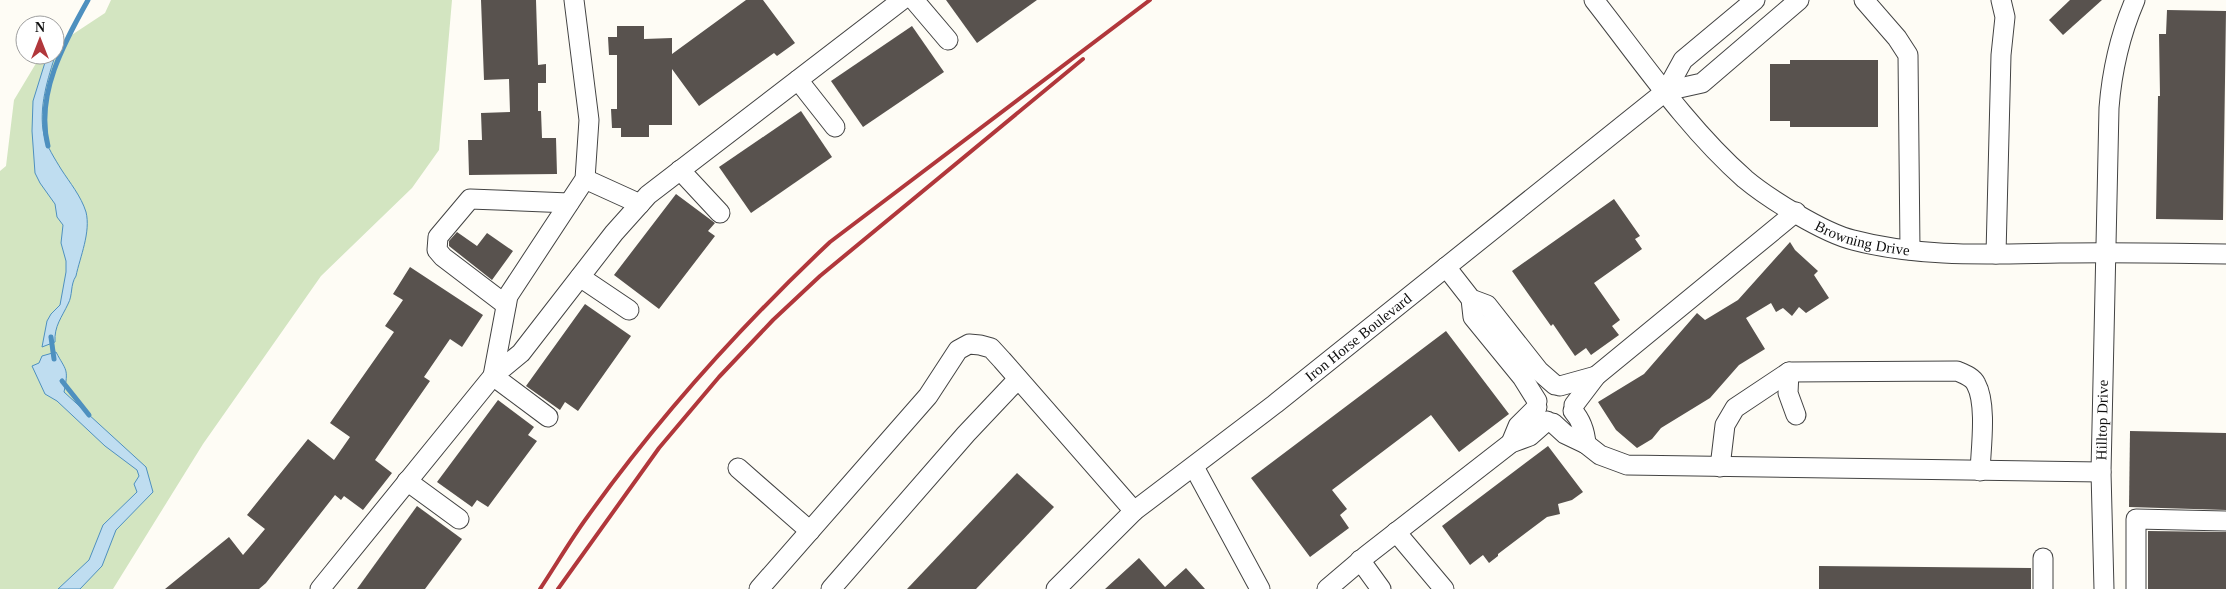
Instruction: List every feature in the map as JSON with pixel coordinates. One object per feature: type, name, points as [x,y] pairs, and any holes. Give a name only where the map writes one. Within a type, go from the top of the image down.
[{"type":"street","points":[[492,376],[508,296],[585,179],[589,120],[574,0]]},
{"type":"street","points":[[322,588],[492,376],[521,353],[614,233],[648,195],[902,0]]},
{"type":"street","points":[[914,0],[948,40]]},
{"type":"street","name":"Browning Drive","points":[[1594,0],[1697,130],[1745,178],[1770,197],[1824,228],[1852,240],[1910,250],[1996,254],[2106,252],[2226,254]]},
{"type":"street","name":"Iron Horse Boulevard","points":[[1056,589],[1134,511],[1194,467],[1666,91],[1683,60],[1755,0]]},
{"type":"street","name":"Iron Horse Boulevard","points":[[1666,91],[1702,83],[1799,0]]},
{"type":"street","points":[[1864,0],[1897,38],[1908,54],[1910,250]]},
{"type":"street","points":[[1996,254],[2000,64],[2005,17],[2001,0]]},
{"type":"street","name":"Hilltop Drive","points":[[2104,589],[2100,472],[2111,85],[2120,41],[2135,0]]},
{"type":"street","points":[[798,80],[835,127]]},
{"type":"street","points":[[680,170],[720,213]]},
{"type":"street","points":[[585,179],[640,204]]},
{"type":"street","points":[[506,305],[443,257],[437,250],[438,237],[470,199],[569,203]]},
{"type":"street","points":[[1327,589],[1360,560],[1511,443],[1518,426],[1543,413],[1565,421],[1596,376],[1796,212]]},
{"type":"street","points":[[1446,267],[1471,299],[1487,305],[1539,371],[1557,386],[1570,393],[1574,408],[1585,432],[1586,444]]},
{"type":"street","points":[[580,277],[629,310]]},
{"type":"street","points":[[1471,299],[1473,317],[1522,377],[1543,413],[1564,434],[1586,444],[1600,455],[1627,465],[2100,472]]},
{"type":"street","points":[[759,589],[928,396],[958,350],[969,344],[991,348],[1134,511]]},
{"type":"street","points":[[1720,467],[1725,425],[1735,408],[1789,372],[1957,371],[1968,375],[1976,383],[1981,402],[1980,470]]},
{"type":"street","points":[[1789,372],[1788,393],[1796,415]]},
{"type":"street","points":[[492,376],[548,418]]},
{"type":"street","points":[[1543,413],[1543,391],[1596,376]]},
{"type":"street","points":[[831,589],[966,434],[1018,379]]},
{"type":"street","points":[[1194,467],[1260,589]]},
{"type":"street","points":[[738,468],[810,531]]},
{"type":"street","points":[[407,481],[460,518]]},
{"type":"street","points":[[2136,589],[2136,519],[2226,521]]},
{"type":"street","points":[[1396,532],[1444,589]]},
{"type":"street","points":[[2043,558],[2043,589]]},
{"type":"street","points":[[1360,560],[1381,589]]},
{"type":"green space","points":[[111,0],[452,0],[439,150],[412,188],[321,276],[203,444],[113,589],[0,589],[0,171],[6,166],[14,100],[35,65],[65,65],[65,39],[105,13]]},
{"type":"water","points":[[44,65],[52,65],[43,104],[42,125],[44,135],[54,157],[81,200],[87,220],[84,244],[71,297],[57,326],[55,342],[42,347],[47,321],[60,305],[66,261],[61,243],[63,225],[57,217],[55,204],[35,173],[32,131],[33,101]]},
{"type":"water","points":[[56,352],[66,370],[64,392],[146,467],[153,492],[116,530],[102,566],[80,589],[58,589],[89,560],[103,525],[137,492],[134,484],[139,476],[137,470],[105,446],[57,401],[45,394],[32,366],[39,363],[42,356]]},
{"type":"building","points":[[481,0],[536,0],[538,65],[546,64],[546,83],[538,83],[538,111],[541,111],[542,138],[556,138],[557,174],[469,175],[468,140],[482,140],[481,113],[510,112],[509,79],[484,80]]},
{"type":"building","points":[[746,0],[763,0],[795,43],[777,56],[774,53],[699,106],[672,69],[672,125],[649,125],[649,137],[621,137],[621,128],[612,128],[611,109],[617,109],[617,55],[609,55],[608,37],[617,37],[617,26],[644,26],[644,39],[672,38],[672,54]]},
{"type":"building","points":[[946,0],[1037,0],[977,43]]},
{"type":"building","points":[[2070,0],[2102,0],[2063,35],[2049,20]]},
{"type":"building","points":[[2167,10],[2226,11],[2223,220],[2156,219],[2158,96],[2160,96],[2159,34],[2166,34]]},
{"type":"building","points":[[912,26],[944,72],[863,127],[831,81]]},
{"type":"building","points":[[1790,60],[1878,60],[1878,127],[1790,127],[1790,121],[1770,121],[1770,64],[1790,64]]},
{"type":"building","points":[[801,111],[832,157],[751,213],[719,167]]},
{"type":"building","points":[[676,194],[715,223],[708,231],[715,236],[659,309],[614,275]]},
{"type":"building","points":[[1614,199],[1640,236],[1635,239],[1642,249],[1594,283],[1620,320],[1612,326],[1619,335],[1591,355],[1586,348],[1575,356],[1512,271]]},
{"type":"building","points":[[457,232],[477,246],[487,233],[513,251],[492,280],[449,246],[449,241]]},
{"type":"building","points":[[1790,242],[1795,250],[1818,271],[1814,275],[1829,298],[1806,313],[1799,307],[1792,316],[1783,308],[1776,312],[1771,303],[1746,318],[1765,349],[1739,365],[1710,398],[1661,428],[1652,439],[1637,448],[1616,430],[1598,402],[1644,374],[1697,313],[1705,320],[1738,300]]},
{"type":"building","points":[[410,267],[483,315],[462,347],[450,339],[424,377],[430,381],[375,460],[392,473],[363,510],[344,496],[341,500],[335,495],[266,583],[259,589],[165,589],[229,537],[243,555],[265,529],[247,515],[308,439],[334,460],[350,437],[330,423],[394,332],[385,326],[403,300],[393,294]]},
{"type":"building","points":[[585,304],[631,336],[578,411],[565,402],[560,410],[526,386]]},
{"type":"building","points":[[1446,331],[1509,414],[1459,452],[1431,415],[1332,490],[1347,509],[1340,515],[1349,528],[1310,557],[1251,478]]},
{"type":"building","points":[[498,400],[534,427],[528,435],[537,441],[488,507],[477,500],[472,507],[437,482]]},
{"type":"building","points":[[2130,431],[2226,433],[2226,510],[2129,507]]},
{"type":"building","points":[[1548,446],[1583,492],[1572,500],[1558,504],[1560,514],[1547,517],[1489,563],[1483,555],[1470,565],[1442,526]]},
{"type":"building","points":[[1017,473],[1054,507],[976,589],[907,589]]},
{"type":"building","points":[[417,506],[462,539],[425,589],[357,589]]},
{"type":"building","points":[[2148,531],[2226,532],[2226,589],[2148,589]]},
{"type":"building","points":[[1139,558],[1165,587],[1186,568],[1205,589],[1105,589]]},
{"type":"building","points":[[1819,566],[2031,568],[2031,589],[1819,589]]},
{"type":"waterway","points":[[48,146],[45,108],[54,70],[61,52],[88,0]]},
{"type":"waterway","points":[[51,337],[54,359]]},
{"type":"waterway","points":[[62,381],[89,415]]},
{"type":"railway","points":[[540,589],[582,525],[643,443],[733,339],[830,242],[1150,0]]},
{"type":"railway","points":[[558,589],[659,448],[719,377],[773,320],[820,276],[1083,59]]}]
